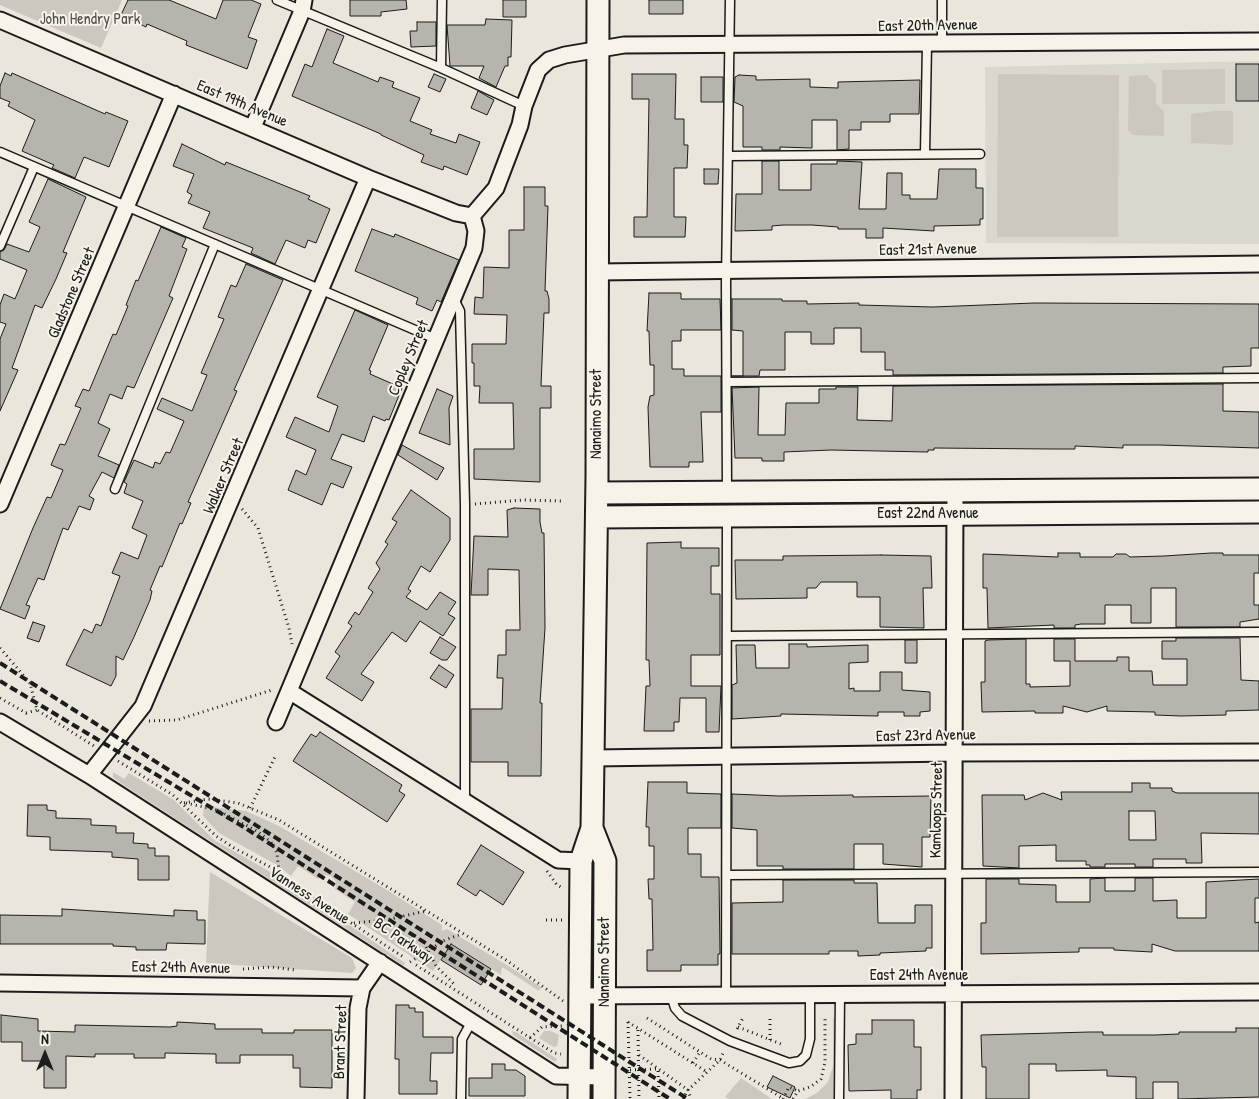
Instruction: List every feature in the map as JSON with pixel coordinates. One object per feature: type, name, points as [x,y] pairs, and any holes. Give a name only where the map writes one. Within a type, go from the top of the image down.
[{"type":"main road","name":"Nanaimo Street","points":[[579,1099],[579,1076],[571,999],[581,861],[592,828],[597,517],[598,0]]},
{"type":"main road","name":"East 22nd Avenue","points":[[597,493],[1259,490]]},
{"type":"main road","name":"East 22nd Avenue","points":[[597,517],[1259,512]]},
{"type":"main road","name":"Nanaimo Street","points":[[592,828],[604,862],[604,1099]]},
{"type":"street","points":[[253,127],[303,5]]},
{"type":"street","name":"East 19th Avenue","points":[[0,20],[368,178],[456,213],[472,216]]},
{"type":"street","name":"East 20th Avenue","points":[[598,50],[624,45],[1259,40]]},
{"type":"street","points":[[472,216],[496,188],[520,125],[524,106],[542,64],[565,55],[598,50]]},
{"type":"street","name":"Gladstone Street","points":[[0,504],[128,207],[174,94]]},
{"type":"street","name":"Walker Street","points":[[89,775],[143,706],[322,290],[368,178]]},
{"type":"street","name":"Copley Street","points":[[276,722],[474,248],[476,231],[472,216]]},
{"type":"street","name":"East 21st Avenue","points":[[597,272],[1259,264]]},
{"type":"street","name":"Kamloops Street","points":[[953,1099],[955,492]]},
{"type":"street","points":[[289,691],[558,860],[581,861]]},
{"type":"street","name":"Vanness Avenue","points":[[0,722],[89,775],[556,1076],[604,1077]]},
{"type":"street","name":"East 23rd Avenue","points":[[593,758],[955,753],[1259,752]]},
{"type":"street","name":"Brant Street","points":[[356,1099],[358,1008],[362,988],[380,962]]},
{"type":"street","name":"East 24th Avenue","points":[[0,983],[362,988]]},
{"type":"street","name":"East 24th Avenue","points":[[571,999],[605,996],[671,995],[1259,992]]},
{"type":"lane","points":[[277,0],[303,5],[524,106]]},
{"type":"lane","points":[[441,68],[442,0]]},
{"type":"lane","points":[[727,492],[730,0]]},
{"type":"lane","points":[[925,154],[935,44],[942,0]]},
{"type":"lane","points":[[0,152],[436,339]]},
{"type":"lane","points":[[728,156],[980,154]]},
{"type":"lane","points":[[0,246],[34,167]]},
{"type":"lane","points":[[115,489],[215,244]]},
{"type":"lane","points":[[453,297],[460,311],[465,504],[465,794],[462,801]]},
{"type":"lane","points":[[727,382],[1259,378]]},
{"type":"lane","points":[[726,995],[727,515]]},
{"type":"lane","points":[[728,636],[1259,632]]},
{"type":"lane","points":[[727,875],[1259,872]]},
{"type":"lane","points":[[671,995],[675,1008],[682,1016],[730,1041],[790,1063],[800,1061],[806,1054],[810,1039],[810,994]]},
{"type":"lane","points":[[839,1099],[840,994]]},
{"type":"lane","points":[[461,1099],[462,1039],[472,1021]]},
{"type":"path","points":[[465,504],[523,500],[564,501]]},
{"type":"path","points":[[232,501],[246,512],[258,528],[299,667]]},
{"type":"path","points":[[0,648],[30,683],[37,710],[96,748]]},
{"type":"path","points":[[134,719],[156,722],[177,720],[255,694],[278,689],[289,691]]},
{"type":"path","points":[[0,698],[26,713],[37,710]]},
{"type":"path","points":[[250,808],[274,756]]},
{"type":"path","name":"BC Parkway","points":[[113,758],[183,803],[204,826],[234,848],[279,872],[299,888],[410,962],[554,1053],[561,1054]]},
{"type":"path","points":[[183,803],[208,799],[238,803],[279,820],[571,999]]},
{"type":"path","points":[[183,803],[217,810],[271,842],[277,853],[279,872]]},
{"type":"path","points":[[354,923],[386,920],[426,911]]},
{"type":"path","points":[[546,920],[563,920]]},
{"type":"path","points":[[410,962],[445,940],[463,934]]},
{"type":"path","points":[[426,947],[436,966],[454,984]]},
{"type":"path","points":[[744,1016],[737,1029],[781,1044]]},
{"type":"path","points":[[770,1016],[770,1040]]},
{"type":"path","points":[[793,1099],[798,1092],[810,1088],[821,1079],[825,1062],[825,1016]]},
{"type":"path","points":[[647,1018],[700,1052],[720,1060],[783,1099],[790,1088],[798,1092]]},
{"type":"path","points":[[630,1099],[628,1022],[707,1072]]},
{"type":"path","points":[[530,1038],[542,1027],[561,1026]]},
{"type":"path","points":[[638,1029],[639,1099]]},
{"type":"path","points":[[683,1099],[688,1090],[720,1060],[724,1050]]},
{"type":"path","points":[[693,1063],[700,1052]]},
{"type":"path","points":[[639,1055],[688,1090],[691,1099]]},
{"type":"path","points":[[630,1070],[658,1069]]},
{"type":"path","points":[[658,1069],[659,1099]]},
{"type":"shaded area","points":[[1259,61],[1259,244],[986,243],[985,67]]},
{"type":"green space","name":"John Hendry Park","points":[[0,0],[122,0],[101,48],[0,5]]},
{"type":"green space","points":[[1225,69],[1225,104],[1162,104],[1162,70]]},
{"type":"green space","points":[[998,74],[1119,75],[1118,237],[997,237]]},
{"type":"green space","points":[[1147,75],[1156,85],[1156,104],[1164,111],[1164,136],[1133,135],[1128,130],[1129,76]]},
{"type":"green space","points":[[1233,111],[1233,145],[1191,143],[1191,114]]},
{"type":"green space","points":[[1259,495],[1259,505],[980,504],[980,501]]},
{"type":"green space","points":[[929,500],[929,506],[633,506],[635,503]]},
{"type":"green space","points":[[113,772],[124,779],[129,773],[174,800],[214,840],[274,874],[405,963],[404,966],[122,784],[113,777]]},
{"type":"green space","points":[[204,806],[246,811],[279,826],[442,925],[442,931],[447,929],[510,967],[541,987],[539,991],[502,967],[501,975],[452,944],[433,971],[348,914],[355,902],[335,889],[336,882],[331,876],[324,875],[318,879],[298,866],[291,876],[277,865],[219,833],[203,816]]},
{"type":"green space","points":[[210,872],[352,958],[356,968],[352,973],[206,963]]},
{"type":"green space","points":[[833,1018],[836,1018],[835,1099],[805,1099],[817,1093],[828,1082],[833,1066]]},
{"type":"green space","points":[[512,1031],[557,1059],[555,1062],[513,1035]]},
{"type":"green space","points":[[544,1031],[551,1031],[559,1035],[557,1046],[554,1047],[539,1038]]},
{"type":"green space","points":[[741,1078],[772,1099],[729,1099],[725,1097]]},
{"type":"building","points":[[128,0],[169,0],[216,19],[223,0],[251,0],[261,4],[248,37],[257,40],[247,69],[186,45],[187,41],[147,24],[146,27],[121,15]]},
{"type":"building","points":[[350,0],[406,0],[407,9],[381,12],[381,16],[350,16]]},
{"type":"building","points":[[503,0],[526,0],[526,17],[503,17]]},
{"type":"building","points":[[649,0],[683,0],[683,14],[649,14]]},
{"type":"building","points":[[486,19],[512,20],[511,57],[508,57],[508,66],[505,66],[496,87],[479,78],[484,66],[450,66],[447,25],[485,25]]},
{"type":"building","points":[[417,22],[436,22],[436,46],[411,47],[410,31],[417,31]]},
{"type":"building","points":[[327,29],[344,36],[333,63],[378,82],[380,77],[394,82],[392,87],[420,98],[410,121],[432,130],[430,134],[456,143],[459,134],[480,142],[467,175],[444,166],[443,170],[421,162],[424,155],[381,134],[292,96],[305,64],[312,67]]},
{"type":"building","points":[[1236,64],[1259,64],[1259,101],[1236,101]]},
{"type":"building","points":[[5,73],[11,76],[12,73],[105,114],[106,112],[128,121],[109,167],[84,157],[75,178],[52,168],[54,165],[22,151],[35,120],[8,106],[10,102],[0,98],[0,86]]},
{"type":"building","points":[[434,74],[446,79],[440,92],[428,87]]},
{"type":"building","points":[[632,74],[676,74],[675,119],[684,119],[684,145],[688,145],[687,168],[674,168],[674,217],[686,217],[685,237],[634,237],[634,217],[647,217],[649,99],[632,99]]},
{"type":"building","points":[[739,75],[756,76],[756,80],[810,79],[810,87],[838,88],[838,82],[920,80],[919,114],[890,114],[890,122],[861,122],[861,130],[849,130],[849,149],[837,150],[837,120],[812,120],[812,148],[780,147],[780,150],[762,150],[762,147],[743,147],[743,106],[734,102],[735,77]]},
{"type":"building","points":[[701,77],[723,77],[723,102],[701,102]]},
{"type":"building","points":[[478,91],[494,100],[487,115],[471,108]]},
{"type":"building","points":[[182,144],[225,165],[226,162],[310,196],[308,199],[330,209],[316,243],[308,240],[305,248],[286,240],[275,264],[251,253],[253,248],[203,228],[210,212],[188,203],[192,195],[187,192],[194,174],[173,166]]},
{"type":"building","points":[[762,161],[779,161],[779,190],[811,190],[811,164],[837,164],[837,161],[862,162],[859,209],[886,209],[887,173],[902,173],[902,195],[910,195],[910,199],[937,199],[939,169],[976,169],[976,188],[983,188],[983,219],[980,219],[980,225],[934,226],[934,231],[883,228],[883,238],[866,238],[866,229],[838,229],[838,227],[812,225],[783,225],[772,226],[772,230],[735,231],[736,194],[762,194]]},
{"type":"building","points":[[704,169],[719,169],[718,184],[704,184]]},
{"type":"building","points":[[48,179],[86,197],[63,252],[67,253],[56,279],[42,308],[35,305],[12,368],[18,370],[0,411],[0,339],[6,324],[0,322],[0,305],[4,294],[15,299],[27,270],[0,259],[0,252],[4,250],[7,244],[29,252],[40,227],[29,222]]},
{"type":"building","points":[[524,187],[545,187],[545,206],[548,206],[545,291],[547,291],[549,299],[549,313],[544,313],[541,386],[551,386],[551,408],[540,408],[540,482],[474,479],[474,449],[514,449],[513,403],[479,403],[480,386],[474,386],[472,344],[506,344],[507,315],[474,314],[475,297],[483,298],[484,267],[509,268],[509,230],[524,230]]},
{"type":"building","points":[[161,227],[186,238],[182,247],[187,249],[169,296],[173,298],[134,388],[127,386],[122,399],[110,394],[98,423],[110,429],[98,456],[119,465],[114,478],[102,472],[89,496],[94,499],[90,510],[79,506],[68,530],[63,528],[44,580],[38,578],[26,605],[30,606],[25,619],[0,609],[47,497],[51,498],[63,470],[51,465],[60,444],[65,445],[81,408],[75,406],[83,389],[89,391],[113,334],[116,335],[136,280],[138,281]]},
{"type":"building","points":[[372,229],[394,237],[395,234],[459,260],[441,302],[437,300],[432,311],[416,304],[418,298],[355,271]]},
{"type":"building","points":[[246,264],[283,280],[234,390],[237,391],[188,502],[191,503],[182,524],[180,523],[162,567],[160,566],[150,590],[152,591],[150,600],[134,637],[123,660],[116,656],[116,676],[111,686],[66,665],[84,629],[92,633],[96,624],[101,626],[120,576],[112,573],[121,552],[138,559],[147,535],[132,528],[143,501],[124,493],[127,484],[124,482],[134,460],[153,468],[155,462],[160,464],[166,452],[170,453],[184,421],[157,409],[162,398],[192,411],[207,375],[201,373],[224,319],[218,317],[231,285],[236,287]]},
{"type":"building","points":[[649,293],[681,293],[681,299],[720,299],[721,330],[681,330],[681,341],[672,341],[672,369],[684,369],[684,376],[721,376],[721,412],[701,412],[703,462],[689,462],[689,467],[650,467],[648,407],[650,396],[654,395],[654,365],[650,365],[649,331],[647,331]]},
{"type":"building","points":[[732,299],[782,299],[782,301],[807,301],[807,304],[859,303],[859,305],[933,307],[1034,303],[1259,304],[1259,348],[1251,348],[1251,366],[1223,367],[1223,373],[893,375],[893,370],[885,370],[885,352],[861,352],[861,328],[834,328],[834,344],[811,344],[811,332],[785,332],[785,370],[760,370],[759,376],[743,376],[743,331],[732,330]]},
{"type":"building","points":[[355,310],[388,325],[369,370],[371,371],[370,374],[402,388],[389,420],[386,419],[385,421],[373,416],[364,442],[342,434],[331,459],[352,467],[343,488],[331,483],[322,505],[288,490],[296,470],[306,475],[316,450],[286,437],[295,417],[329,432],[338,406],[317,397]]},
{"type":"building","points":[[1223,384],[1223,411],[1259,412],[1259,448],[1123,445],[1123,448],[1075,446],[1075,449],[934,448],[934,450],[928,450],[928,452],[831,450],[784,452],[784,461],[762,461],[762,458],[735,458],[732,388],[759,387],[758,435],[785,435],[786,403],[819,403],[819,389],[836,389],[836,387],[858,387],[857,420],[892,421],[893,386]]},
{"type":"building","points":[[437,389],[453,396],[449,408],[450,445],[419,433]]},
{"type":"building","points":[[402,445],[444,468],[437,480],[398,455]]},
{"type":"building","points":[[411,490],[450,518],[450,540],[430,572],[421,566],[408,589],[411,591],[406,597],[427,610],[440,592],[456,602],[448,614],[455,618],[443,636],[420,621],[406,642],[392,632],[361,674],[374,682],[362,701],[326,678],[340,656],[335,652],[352,626],[348,623],[355,612],[359,615],[373,592],[368,588],[380,569],[376,563],[388,544],[385,542],[397,522],[392,519]]},
{"type":"building","points":[[514,508],[540,509],[540,522],[542,533],[544,533],[545,628],[540,703],[542,703],[541,776],[508,776],[508,762],[471,762],[471,709],[502,709],[503,678],[497,678],[498,655],[506,655],[506,630],[520,630],[519,570],[488,569],[488,595],[471,595],[474,536],[508,537],[507,510]]},
{"type":"building","points":[[681,542],[681,548],[719,548],[719,566],[711,566],[711,594],[720,594],[720,655],[691,655],[691,686],[721,686],[719,732],[706,732],[706,698],[680,698],[679,722],[674,722],[674,731],[644,731],[646,686],[650,686],[649,660],[646,660],[647,543]]},
{"type":"building","points":[[1058,553],[1080,553],[1080,557],[1113,557],[1116,554],[1126,554],[1130,557],[1211,553],[1259,555],[1259,573],[1254,573],[1254,605],[1259,605],[1259,619],[1240,622],[1240,627],[1176,627],[1176,588],[1151,588],[1151,623],[1131,623],[1131,605],[1105,605],[1105,624],[1081,624],[1075,625],[1075,628],[1054,628],[1054,625],[988,628],[987,588],[983,588],[983,554],[1058,557]]},
{"type":"building","points":[[783,556],[931,556],[932,588],[923,588],[924,628],[880,627],[880,597],[857,597],[857,582],[821,582],[816,588],[807,588],[807,598],[736,599],[735,560],[783,560]]},
{"type":"building","points":[[33,622],[45,626],[39,642],[27,638]]},
{"type":"building","points":[[440,637],[456,647],[447,660],[442,660],[430,653]]},
{"type":"building","points":[[1176,638],[1240,638],[1241,680],[1259,681],[1259,710],[1226,711],[1226,715],[1181,716],[1155,715],[1155,712],[1107,711],[1107,706],[1087,712],[1063,706],[1063,713],[1035,713],[1035,711],[982,712],[981,682],[985,682],[985,641],[1026,639],[1026,684],[1030,684],[1030,687],[1070,686],[1070,661],[1054,661],[1054,639],[1075,639],[1075,661],[1117,661],[1117,657],[1129,657],[1129,671],[1152,671],[1153,685],[1187,685],[1187,659],[1162,659],[1162,641],[1176,641]]},
{"type":"building","points":[[905,640],[917,640],[917,663],[905,663]]},
{"type":"building","points":[[789,644],[807,644],[807,647],[868,645],[868,662],[849,663],[849,689],[854,688],[854,691],[880,691],[880,672],[902,672],[902,690],[930,692],[930,711],[920,712],[920,716],[904,716],[904,712],[878,712],[878,716],[781,714],[781,716],[732,719],[732,685],[737,683],[736,645],[755,645],[756,668],[789,668]]},
{"type":"building","points":[[439,665],[454,675],[446,688],[430,678]]},
{"type":"building","points":[[320,732],[402,785],[399,791],[405,795],[387,822],[293,761],[311,734],[316,737]]},
{"type":"building","points":[[648,782],[687,782],[687,793],[721,794],[721,828],[688,828],[688,854],[701,854],[701,877],[719,877],[720,954],[718,954],[718,965],[681,965],[681,971],[647,971],[647,950],[653,950],[652,899],[649,899],[648,879],[654,879],[654,846],[649,846],[649,827],[646,827]]},
{"type":"building","points":[[1132,783],[1150,783],[1150,788],[1172,788],[1172,791],[1177,793],[1259,793],[1259,834],[1201,833],[1202,863],[1186,863],[1186,859],[1153,859],[1153,867],[1135,867],[1135,864],[1105,864],[1105,867],[1090,867],[1090,865],[1086,865],[1086,861],[1056,861],[1056,845],[1019,846],[1019,868],[983,866],[982,795],[1024,795],[1025,800],[1043,793],[1062,800],[1061,792],[1132,792]],"holes":[[[1129,811],[1155,811],[1156,840],[1129,840]]]},
{"type":"building","points":[[732,794],[779,796],[853,795],[853,797],[931,796],[930,837],[922,837],[922,867],[883,864],[883,844],[854,844],[854,869],[783,869],[783,866],[757,866],[757,830],[732,828]]},
{"type":"building","points":[[28,805],[47,805],[47,810],[56,811],[56,818],[91,819],[91,825],[116,826],[116,833],[134,833],[133,843],[148,844],[148,848],[155,848],[155,856],[169,856],[169,880],[138,880],[138,859],[112,857],[112,852],[50,850],[50,837],[27,836]]},
{"type":"building","points":[[481,845],[524,872],[503,905],[480,890],[476,896],[457,884]]},
{"type":"building","points":[[1105,878],[1105,891],[1135,891],[1135,878],[1153,878],[1153,901],[1177,900],[1177,918],[1206,918],[1206,882],[1259,879],[1259,898],[1255,898],[1255,923],[1259,922],[1259,951],[1175,951],[1152,944],[1152,952],[1114,950],[1114,948],[1079,948],[1079,952],[981,954],[981,923],[986,923],[986,879],[1019,879],[1019,884],[1056,885],[1056,902],[1090,902],[1090,879]]},
{"type":"building","points":[[783,880],[854,880],[854,883],[877,883],[878,923],[915,923],[915,905],[932,905],[932,948],[926,948],[926,951],[858,956],[858,951],[829,951],[829,954],[732,954],[732,903],[783,902]]},
{"type":"building","points":[[62,909],[174,916],[174,910],[197,911],[197,920],[205,920],[205,944],[167,943],[166,950],[136,950],[136,947],[113,946],[113,944],[0,944],[0,915],[62,916]]},
{"type":"building","points":[[451,944],[491,969],[481,985],[441,960]]},
{"type":"building","points":[[396,1005],[409,1005],[409,1008],[415,1008],[415,1012],[423,1012],[423,1037],[453,1037],[453,1053],[431,1053],[430,1081],[437,1081],[437,1094],[399,1094],[399,1059],[395,1059]]},
{"type":"building","points":[[1,1015],[38,1019],[38,1031],[75,1032],[75,1025],[170,1027],[177,1026],[177,1022],[215,1024],[215,1029],[262,1029],[262,1033],[294,1033],[294,1030],[332,1030],[332,1088],[300,1087],[300,1068],[293,1068],[293,1055],[240,1055],[240,1063],[216,1063],[216,1054],[165,1053],[165,1058],[134,1058],[134,1054],[95,1054],[95,1057],[66,1056],[66,1088],[44,1088],[44,1061],[22,1061],[22,1042],[1,1042]]},
{"type":"building","points":[[872,1020],[914,1020],[914,1047],[921,1047],[921,1090],[917,1090],[917,1099],[891,1099],[891,1090],[849,1091],[848,1045],[856,1044],[856,1034],[872,1034]]},
{"type":"building","points":[[1236,1028],[1259,1028],[1259,1097],[1178,1099],[1178,1082],[1153,1082],[1153,1099],[1136,1099],[1136,1077],[1107,1076],[1107,1070],[1056,1071],[1056,1064],[1029,1064],[1029,1099],[986,1099],[986,1067],[982,1067],[981,1035],[1103,1032],[1103,1035],[1155,1035],[1179,1034],[1179,1032],[1236,1032]]},
{"type":"building","points":[[492,1064],[505,1064],[505,1070],[516,1070],[525,1076],[525,1096],[469,1096],[469,1078],[492,1078]]},
{"type":"building","points":[[773,1076],[795,1087],[790,1098],[767,1087]]},
{"type":"railway","points":[[0,663],[688,1099]]},
{"type":"railway","points":[[0,681],[242,826],[670,1099]]}]
